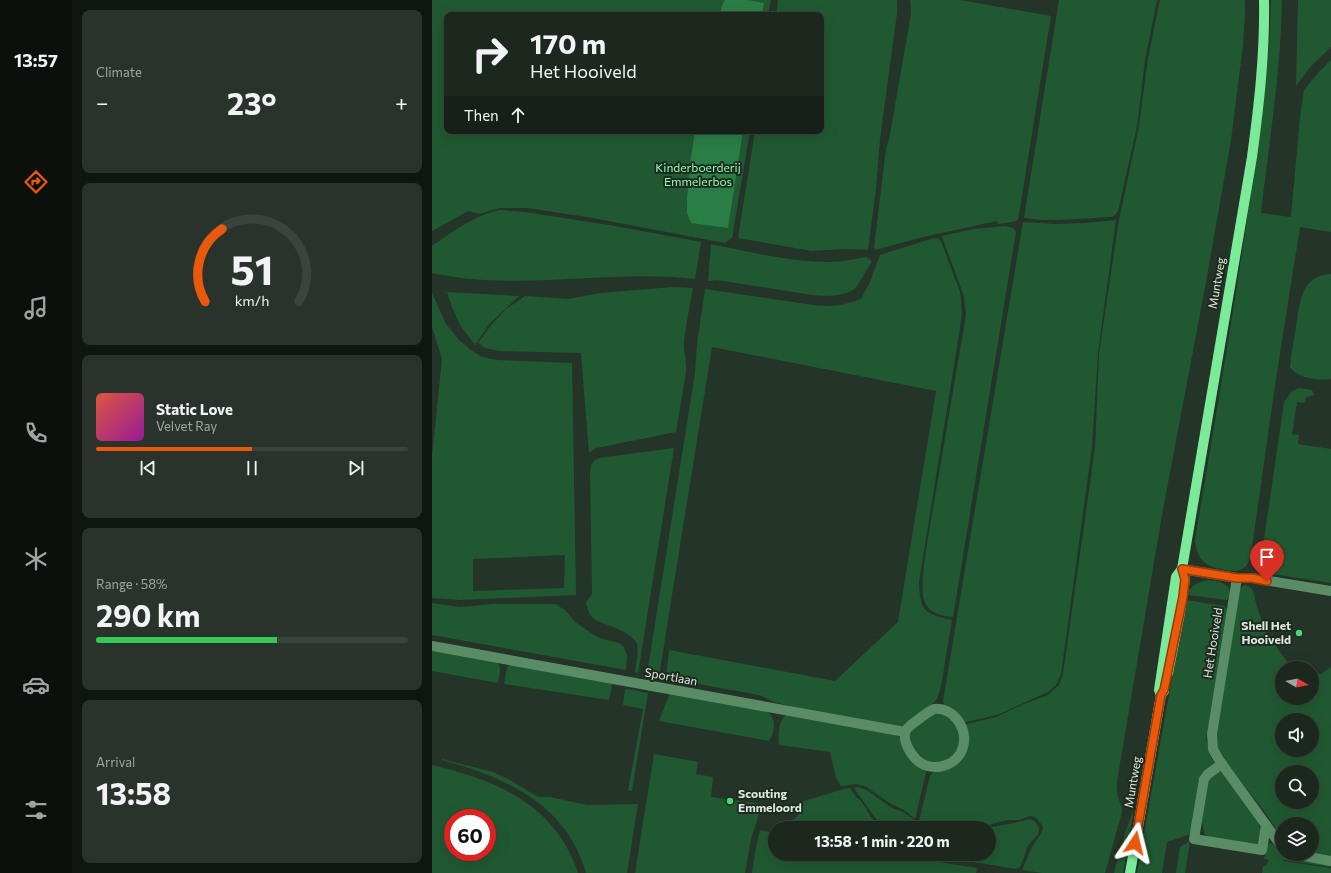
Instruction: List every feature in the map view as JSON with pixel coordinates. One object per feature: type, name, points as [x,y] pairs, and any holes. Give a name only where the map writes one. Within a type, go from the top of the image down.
[{"type":"main road","name":"Muntweg","points":[[1130,873],[1161,695],[1159,690],[1176,577],[1182,569],[1254,142],[1262,67],[1264,0]]},
{"type":"street","points":[[1182,569],[1237,578],[1252,578],[1331,591]]},
{"type":"street","name":"Het Hooiveld","points":[[1237,578],[1212,734],[1213,749],[1222,764],[1275,837]]},
{"type":"street","name":"Sportlaan","points":[[432,646],[905,732]]},
{"type":"street","points":[[934,709],[942,709],[955,717],[960,725],[964,736],[963,747],[959,754],[951,762],[942,766],[930,767],[924,765],[913,756],[905,738],[905,732],[910,726],[930,711],[934,709]]},
{"type":"street","points":[[1222,764],[1208,774],[1204,779],[1194,839],[1262,850],[1266,825]]},
{"type":"street","points":[[1319,858],[1331,860]]},
{"type":"green space","name":"Kinderboerderij Emmelerbos","points":[[432,0],[771,0],[769,12],[444,12],[444,134],[749,134],[732,238],[725,243],[587,217],[527,208],[499,208],[479,214],[468,211],[432,231]]},
{"type":"green space","points":[[778,0],[897,0],[897,13],[880,139],[876,188],[868,250],[845,249],[812,251],[738,238],[755,134],[824,134],[824,12],[776,12]]},
{"type":"green space","points":[[910,0],[960,0],[1051,16],[1018,220],[998,224],[997,221],[923,237],[875,250],[874,248],[886,149],[889,140],[911,14]]},
{"type":"green space","points":[[1059,0],[1157,0],[1145,60],[1137,126],[1118,211],[1112,217],[1061,220],[1024,218]]},
{"type":"green space","points":[[1160,0],[1245,0],[1243,45],[1231,140],[1162,515],[1117,781],[1117,794],[1122,812],[1105,873],[1042,873],[1023,870],[1032,847],[1042,832],[1043,826],[1034,817],[1030,816],[1019,820],[1007,820],[996,823],[996,821],[919,821],[930,776],[934,771],[958,759],[963,725],[996,717],[1048,695],[1059,685],[1063,674],[1095,448],[1099,353],[1119,220],[1139,126],[1148,58]]},
{"type":"green space","points":[[1271,0],[1282,0],[1281,27],[1277,80],[1261,213],[1291,217],[1304,90],[1331,60],[1331,232],[1300,227],[1275,385],[1251,554],[1246,566],[1235,571],[1213,567],[1203,561],[1196,549],[1195,540],[1231,326],[1250,198],[1269,50]]},
{"type":"green space","points":[[1298,0],[1331,0],[1331,47],[1312,65],[1296,86]]},
{"type":"green space","points":[[500,210],[525,212],[615,226],[701,242],[695,279],[629,277],[498,281],[432,273],[432,246],[473,220],[490,212]]},
{"type":"green space","points":[[1116,220],[1098,352],[1092,447],[1061,674],[1056,685],[1048,692],[997,715],[962,723],[944,705],[943,701],[1023,222],[1055,224]]},
{"type":"green space","points":[[1005,226],[1013,228],[1016,232],[953,617],[950,617],[938,614],[929,609],[923,596],[925,556],[966,315],[964,296],[942,236],[974,229]]},
{"type":"green space","points":[[934,238],[941,241],[960,292],[962,312],[919,582],[922,605],[925,610],[935,616],[952,620],[941,687],[937,699],[928,709],[904,726],[898,727],[856,722],[774,702],[754,694],[666,678],[669,650],[835,681],[898,622],[936,391],[712,347],[659,676],[647,674],[695,373],[697,344],[705,289],[813,305],[843,305],[861,299],[870,282],[880,255]]},
{"type":"green space","points":[[711,244],[770,256],[815,262],[834,262],[866,257],[872,261],[853,290],[838,295],[812,295],[717,280],[708,281]]},
{"type":"green space","points":[[1331,274],[1331,379],[1320,380],[1297,374],[1290,367],[1303,292],[1307,285],[1313,280],[1321,276]]},
{"type":"green space","points":[[673,287],[693,288],[684,341],[686,372],[676,432],[596,448],[589,453],[581,353],[499,351],[485,348],[478,343],[492,324],[506,309],[525,296],[569,299],[600,293]]},
{"type":"green space","points":[[447,292],[519,296],[490,323],[475,345],[460,325]]},
{"type":"green space","points":[[432,293],[446,324],[459,340],[482,357],[497,360],[572,363],[576,595],[460,600],[432,598],[432,456],[442,359],[432,327]],"holes":[[[565,555],[564,588],[473,591],[473,559]]]},
{"type":"green space","points":[[1299,388],[1312,390],[1314,395],[1306,397],[1305,403],[1297,402],[1292,434],[1299,435],[1298,444],[1331,449],[1331,583],[1267,573],[1267,576],[1260,567],[1284,402],[1292,391]]},
{"type":"green space","points":[[674,448],[638,673],[635,672],[638,651],[635,640],[620,630],[594,619],[589,613],[586,602],[592,594],[590,469],[593,462],[599,458]]},
{"type":"green space","points":[[1208,580],[1217,581],[1228,587],[1230,590],[1227,600],[1187,595],[1195,584]]},
{"type":"green space","points":[[1245,585],[1253,590],[1266,633],[1287,661],[1275,661],[1275,705],[1319,705],[1319,674],[1331,667],[1331,856],[1319,854],[1319,817],[1275,817],[1275,828],[1267,815],[1218,752],[1216,736],[1240,589]]},
{"type":"green space","points":[[1186,600],[1224,606],[1227,610],[1206,739],[1214,764],[1202,773],[1200,778],[1191,834],[1167,842],[1162,873],[1137,873]]},
{"type":"green space","points":[[432,603],[460,607],[493,604],[555,604],[565,610],[575,622],[591,633],[600,638],[619,643],[624,647],[627,656],[626,670],[432,635]]},
{"type":"green space","points":[[432,649],[496,661],[500,668],[498,683],[432,671]]},
{"type":"green space","points":[[511,664],[613,680],[609,700],[504,684],[507,667]]},
{"type":"green space","points":[[627,689],[648,693],[632,791],[628,790],[643,709],[623,705],[625,690]]},
{"type":"green space","points":[[670,693],[767,711],[774,722],[774,729],[771,737],[769,741],[659,721]]},
{"type":"green space","points":[[933,713],[949,715],[962,734],[958,752],[945,763],[922,761],[909,743],[909,734],[923,719]]},
{"type":"green space","points":[[788,714],[894,734],[900,738],[924,767],[926,772],[915,819],[904,810],[888,802],[865,786],[856,784],[841,786],[836,778],[830,752],[779,745],[780,723]]},
{"type":"green space","points":[[654,754],[698,762],[696,774],[713,777],[711,797],[762,804],[751,839],[745,873],[635,873]]},
{"type":"green space","points":[[442,759],[493,772],[538,797],[550,797],[587,805],[638,804],[627,873],[586,873],[577,849],[564,829],[549,811],[510,785],[488,775]]},
{"type":"green space","points":[[432,765],[479,779],[501,788],[521,799],[539,813],[555,830],[568,849],[578,873],[432,873]]},
{"type":"green space","points":[[1219,771],[1222,772],[1259,823],[1260,831],[1258,845],[1208,837],[1204,833],[1202,821],[1209,780]]},
{"type":"green space","points":[[850,788],[875,821],[792,821],[798,815],[801,802]]},
{"type":"green space","points":[[854,788],[865,789],[892,808],[901,811],[915,821],[878,821]]},
{"type":"green space","points":[[1134,809],[1123,873],[1114,873],[1125,833]]},
{"type":"green space","points":[[1029,819],[1033,820],[1039,827],[1037,836],[1028,846],[1020,867],[1016,869],[967,861],[996,861],[996,827]]},
{"type":"green space","points":[[760,830],[768,832],[768,861],[933,861],[977,868],[976,873],[752,873]]},
{"type":"green space","points":[[1190,841],[1185,873],[1176,873],[1180,847]]},
{"type":"green space","points":[[1271,843],[1275,847],[1275,861],[1331,868],[1331,873],[1262,873],[1263,866],[1266,866],[1269,860],[1264,859],[1267,845]]},
{"type":"green space","points":[[1290,861],[1303,861],[1331,865],[1331,867]]},
{"type":"shaded area","points":[[725,0],[748,0],[764,3],[762,12],[721,12]]},
{"type":"shaded area","points":[[695,134],[743,134],[728,228],[691,223],[687,213],[690,164]]},
{"type":"place","name":"Shell Het Hooiveld","points":[[1299,633]]},
{"type":"place","name":"Scouting Emmeloord","points":[[730,801]]},
{"type":"route","points":[[1135,843],[1161,695],[1164,690],[1183,597],[1185,579],[1182,569],[1237,578],[1252,578],[1267,581]]}]
